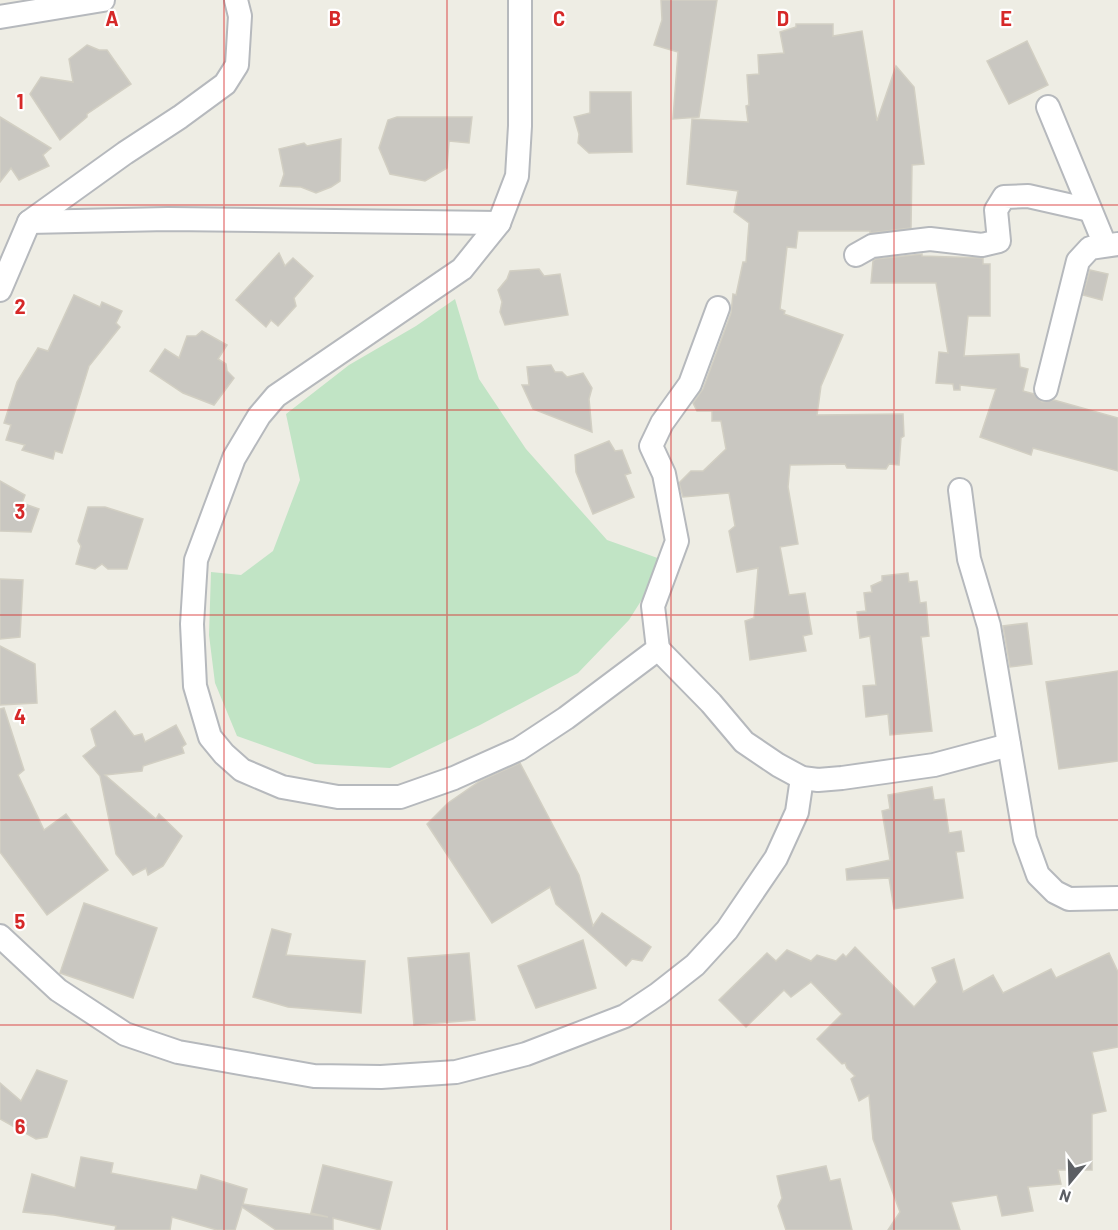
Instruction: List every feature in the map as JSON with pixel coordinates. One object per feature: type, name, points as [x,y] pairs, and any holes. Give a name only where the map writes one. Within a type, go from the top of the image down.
[{"type":"street","points":[[0,17],[103,0]]},
{"type":"street","points":[[0,290],[29,222],[225,84],[237,65],[240,16],[236,0]]},
{"type":"street","points":[[520,0],[520,126],[517,176],[499,223],[462,269],[276,396],[259,416],[234,458],[196,560],[192,624],[195,686],[210,737],[242,770],[282,787],[338,798],[400,797],[454,778],[519,749],[566,718],[658,649]]},
{"type":"street","points":[[1046,389],[1078,261],[1090,248],[1112,244],[1090,210],[1048,107]]},
{"type":"street","points":[[856,255],[872,246],[930,239],[982,245],[999,241],[996,210],[1004,197],[1028,196],[1090,210]]},
{"type":"street","points":[[29,222],[180,219],[499,223]]},
{"type":"street","points":[[718,308],[690,384],[662,423],[651,446],[664,474],[677,541],[653,606],[658,649],[711,703],[744,742],[802,778],[818,780],[842,778],[934,765],[1009,745]]},
{"type":"street","points":[[960,490],[969,559],[989,626],[1025,839],[1038,875],[1055,892],[1069,898],[1118,898]]},
{"type":"street","points":[[0,936],[57,990],[125,1035],[178,1052],[314,1076],[381,1077],[456,1072],[526,1054],[625,1016],[695,965],[727,930],[776,858],[797,812],[802,778]]},
{"type":"green space","points":[[455,299],[479,379],[526,449],[607,540],[666,561],[629,620],[578,673],[480,725],[390,768],[315,764],[237,736],[215,683],[209,635],[211,572],[241,575],[273,551],[300,480],[286,414],[349,365],[416,326]]},
{"type":"building","points":[[661,0],[717,0],[699,117],[673,119],[678,52],[654,45],[662,20]]},
{"type":"building","points":[[796,24],[833,24],[833,36],[862,31],[877,121],[896,66],[914,87],[924,164],[912,165],[911,228],[870,233],[870,231],[798,231],[796,248],[787,247],[780,309],[785,311],[784,314],[843,335],[821,386],[817,415],[903,414],[904,436],[901,438],[899,465],[889,464],[886,469],[847,468],[845,464],[790,465],[788,487],[798,544],[780,547],[789,595],[805,593],[812,634],[803,636],[806,651],[750,660],[745,621],[754,618],[758,568],[737,572],[729,531],[735,526],[729,493],[683,497],[679,483],[691,471],[703,471],[726,449],[721,421],[712,421],[712,411],[697,411],[693,403],[703,389],[731,313],[733,294],[736,295],[743,262],[746,262],[749,223],[734,212],[738,191],[687,184],[692,119],[748,122],[747,75],[759,74],[758,55],[784,53],[780,32],[796,27]]},
{"type":"building","points":[[1027,41],[1048,85],[1009,104],[987,61]]},
{"type":"building","points":[[87,45],[99,50],[107,50],[131,84],[87,114],[87,117],[60,140],[30,94],[41,77],[73,82],[69,59]]},
{"type":"building","points":[[590,92],[631,92],[632,152],[589,153],[578,143],[579,134],[574,117],[590,113]]},
{"type":"building","points":[[0,117],[51,148],[43,155],[49,166],[19,180],[11,168],[0,182]]},
{"type":"building","points":[[397,117],[472,117],[469,143],[449,141],[447,168],[425,181],[390,174],[379,148],[388,120]]},
{"type":"building","points":[[341,139],[340,181],[316,193],[301,187],[280,186],[284,174],[279,149],[304,143],[307,146]]},
{"type":"building","points":[[279,253],[285,266],[293,258],[313,276],[294,298],[296,306],[278,326],[271,320],[266,327],[236,300]]},
{"type":"building","points":[[922,254],[922,256],[983,258],[983,264],[990,264],[990,316],[968,316],[964,356],[1019,354],[1020,367],[1028,369],[1023,391],[1034,394],[1042,402],[1054,400],[1118,418],[1118,471],[1033,448],[1031,455],[980,437],[996,389],[960,385],[960,390],[954,390],[953,384],[936,383],[939,352],[948,353],[936,283],[871,283],[873,261],[876,259]]},
{"type":"building","points":[[539,269],[544,276],[560,274],[568,315],[505,325],[500,312],[502,302],[498,290],[510,271]]},
{"type":"building","points":[[1090,270],[1108,274],[1102,300],[1083,295]]},
{"type":"building","points":[[74,295],[100,307],[102,302],[122,311],[116,323],[120,327],[89,366],[62,453],[55,451],[53,459],[22,450],[25,445],[6,440],[11,425],[4,423],[17,382],[38,348],[48,351]]},
{"type":"building","points":[[202,331],[227,345],[218,359],[226,364],[227,371],[234,378],[214,405],[183,393],[150,371],[165,349],[179,358],[187,336],[196,336]]},
{"type":"building","points":[[551,365],[555,372],[562,372],[567,377],[583,373],[592,388],[589,399],[592,432],[533,409],[522,385],[529,385],[527,367]]},
{"type":"building","points":[[609,441],[615,451],[622,450],[631,473],[625,475],[634,497],[593,514],[576,472],[575,455]]},
{"type":"building","points":[[0,481],[25,495],[22,503],[39,509],[31,532],[0,531]]},
{"type":"building","points":[[88,507],[105,507],[143,519],[127,569],[108,569],[102,564],[95,569],[76,564],[81,546],[78,541]]},
{"type":"building","points":[[908,573],[909,582],[917,581],[920,603],[926,602],[929,636],[921,637],[932,731],[890,735],[888,714],[866,717],[863,686],[876,685],[870,636],[860,638],[857,612],[866,611],[864,593],[872,592],[871,586],[882,581],[882,576]]},
{"type":"building","points":[[0,579],[23,580],[20,637],[0,639]]},
{"type":"building","points":[[1027,623],[1032,664],[1010,667],[1003,626]]},
{"type":"building","points":[[0,646],[35,664],[37,703],[0,705]]},
{"type":"building","points":[[1118,671],[1118,761],[1059,769],[1046,682]]},
{"type":"building","points":[[4,708],[24,770],[18,775],[44,830],[66,814],[108,870],[47,915],[0,852],[0,709]]},
{"type":"building","points":[[115,711],[134,736],[142,734],[145,742],[176,725],[186,744],[182,747],[184,753],[143,766],[142,771],[105,775],[156,819],[159,814],[182,836],[163,866],[148,875],[146,868],[133,875],[116,854],[100,776],[83,756],[96,746],[91,729]]},
{"type":"building","points":[[520,763],[579,875],[593,926],[602,913],[651,947],[642,961],[632,959],[626,966],[556,904],[550,887],[492,923],[427,824],[448,803],[480,781]]},
{"type":"building","points":[[932,787],[934,800],[944,799],[949,833],[961,831],[964,851],[956,852],[963,898],[894,909],[889,878],[847,880],[846,869],[890,860],[882,811],[890,809],[888,795]]},
{"type":"building","points":[[84,903],[157,928],[133,998],[60,973]]},
{"type":"building","points":[[272,929],[291,934],[286,955],[365,961],[361,1013],[288,1007],[253,997]]},
{"type":"building","points":[[583,940],[596,988],[536,1008],[518,966]]},
{"type":"building","points":[[855,947],[914,1007],[937,982],[932,968],[954,959],[963,992],[993,975],[1003,993],[1051,969],[1056,978],[1109,953],[1118,972],[1118,1047],[1092,1052],[1106,1111],[1092,1114],[1092,1170],[1058,1170],[1061,1184],[1028,1187],[1033,1211],[1002,1216],[997,1195],[951,1202],[960,1230],[888,1230],[900,1212],[873,1139],[869,1095],[859,1101],[851,1079],[855,1076],[845,1063],[842,1064],[817,1039],[842,1014],[811,982],[791,997],[784,990],[746,1027],[719,1000],[767,953],[776,961],[787,950],[811,961],[817,955],[836,961],[843,954],[846,957]]},
{"type":"building","points":[[469,953],[475,1020],[414,1025],[408,958]]},
{"type":"building","points":[[37,1070],[67,1081],[47,1137],[36,1139],[0,1119],[0,1083],[21,1101]]},
{"type":"building","points":[[81,1157],[113,1163],[111,1173],[197,1190],[201,1175],[247,1189],[243,1204],[328,1217],[311,1213],[323,1165],[392,1182],[380,1230],[333,1218],[333,1230],[276,1230],[242,1207],[235,1230],[217,1230],[172,1217],[170,1230],[115,1230],[116,1226],[23,1212],[32,1174],[75,1188]]},
{"type":"building","points":[[826,1166],[830,1181],[840,1179],[852,1230],[786,1230],[778,1206],[782,1198],[777,1176]]}]
